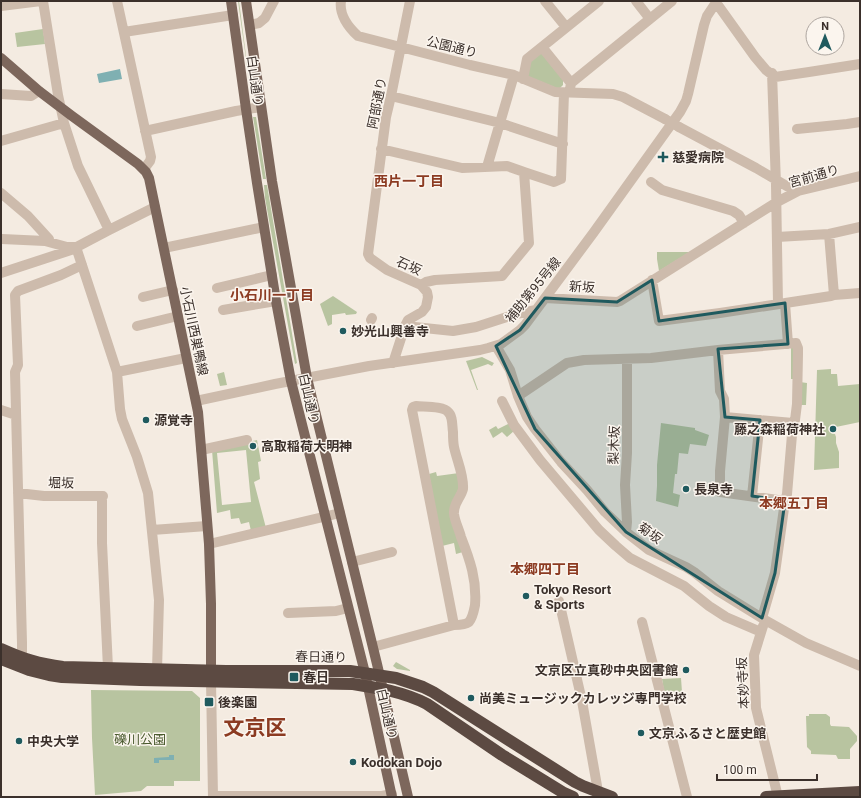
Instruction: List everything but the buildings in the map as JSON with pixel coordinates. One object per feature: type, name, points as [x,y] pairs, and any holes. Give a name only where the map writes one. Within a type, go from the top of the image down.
[{"type":"highway","name":"春日通り","points":[[1,649],[34,672],[62,677],[140,680],[343,671],[380,675],[410,682],[433,692],[550,767],[583,786],[599,795],[612,797]]},
{"type":"highway","name":"春日通り","points":[[1,659],[52,666],[157,670],[211,676],[353,684],[408,695],[427,704],[566,796]]},
{"type":"highway","points":[[766,797],[860,792]]},
{"type":"main road","name":"白山通り","points":[[231,1],[264,227],[291,381],[365,673],[392,796]]},
{"type":"main road","name":"白山通り","points":[[246,1],[272,181],[307,378],[380,675],[408,797]]},
{"type":"main road","points":[[1,58],[60,108],[144,169]]},
{"type":"main road","name":"小石川西巣鴨線","points":[[144,169],[149,178],[196,401],[208,526],[211,604],[211,676]]},
{"type":"street","points":[[1,6],[42,1],[60,108],[64,123],[78,166],[109,230]]},
{"type":"street","points":[[117,1],[151,157],[144,169]]},
{"type":"street","points":[[250,25],[259,23],[265,18],[274,1]]},
{"type":"street","name":"公園通り","points":[[341,1],[340,7],[342,16],[352,31],[358,36],[518,77],[555,92],[568,89],[613,94],[623,97],[798,192]]},
{"type":"street","name":"阿部通り","points":[[374,211],[386,117],[402,47],[410,1]]},
{"type":"street","points":[[545,1],[566,27]]},
{"type":"street","points":[[487,167],[500,123],[518,77],[527,59],[599,1]]},
{"type":"street","points":[[636,1],[650,19]]},
{"type":"street","points":[[568,89],[672,1]]},
{"type":"street","points":[[716,1],[755,57],[766,70],[775,77],[860,64]]},
{"type":"street","name":"補助第95号線","points":[[196,401],[368,366],[480,350],[496,346],[520,330],[602,222],[683,106],[691,85],[704,25],[707,16],[716,1]]},
{"type":"street","points":[[124,32],[233,15]]},
{"type":"street","points":[[382,149],[462,168],[507,166],[554,182],[561,179],[568,89],[542,47]]},
{"type":"street","points":[[518,396],[567,363],[584,360],[666,356],[788,344],[782,304],[777,237],[772,74]]},
{"type":"street","points":[[1,94],[31,96],[39,91]]},
{"type":"street","points":[[391,96],[500,123],[563,144]]},
{"type":"street","points":[[145,131],[261,107]]},
{"type":"street","points":[[797,129],[860,122]]},
{"type":"street","points":[[1,141],[64,123]]},
{"type":"street","points":[[421,285],[435,280],[502,276],[529,243],[524,172]]},
{"type":"street","name":"宮前通り","points":[[617,302],[777,202],[798,192],[860,176]]},
{"type":"street","points":[[651,182],[662,190],[733,211],[739,215],[744,223]]},
{"type":"street","points":[[1,193],[28,216],[49,239],[49,242]]},
{"type":"street","points":[[1,273],[66,252],[155,207]]},
{"type":"street","name":"石坂","points":[[374,211],[368,254],[370,258],[387,270],[421,285],[427,292],[428,297],[426,308],[408,320],[392,363]]},
{"type":"street","points":[[164,248],[264,227]]},
{"type":"street","points":[[777,237],[829,234],[860,227]]},
{"type":"street","points":[[829,234],[834,295]]},
{"type":"street","points":[[1,239],[49,242],[67,247],[76,247]]},
{"type":"street","points":[[76,247],[116,372],[120,414],[137,457],[148,493],[158,600],[157,670]]},
{"type":"street","points":[[19,662],[22,643],[15,372],[18,365],[15,293],[82,265]]},
{"type":"street","points":[[217,288],[272,275]]},
{"type":"street","points":[[652,280],[659,321],[782,304],[834,295],[860,293]]},
{"type":"street","points":[[143,297],[173,290]]},
{"type":"street","name":"新坂","points":[[545,298],[617,302]]},
{"type":"street","points":[[223,310],[276,301]]},
{"type":"street","points":[[405,326],[453,331],[476,327],[516,314],[536,310]]},
{"type":"street","points":[[137,326],[178,316]]},
{"type":"street","name":"本妙寺坂","points":[[778,797],[756,708],[754,655],[776,572],[787,494],[794,423],[796,420],[798,348],[796,343],[788,344]]},
{"type":"street","name":"菊坂","points":[[496,346],[510,370],[518,396],[527,417],[535,430],[605,512],[626,532],[649,550],[686,567],[718,591],[763,619],[806,643],[860,666]]},
{"type":"street","points":[[718,350],[720,391],[724,399],[725,417],[720,471],[720,492],[785,501]]},
{"type":"street","points":[[116,372],[186,358]]},
{"type":"street","name":"梨木坂","points":[[626,532],[627,522],[625,485],[627,452],[627,359]]},
{"type":"street","points":[[502,400],[514,425],[540,460],[600,530],[616,546],[630,558],[684,586],[709,606],[726,617],[761,632]]},
{"type":"street","points":[[373,647],[466,623],[472,616],[474,609],[475,582],[472,566],[454,514],[454,506],[461,495],[462,476],[454,447],[451,417],[447,410],[416,406],[412,407],[412,410],[454,625]]},
{"type":"street","points":[[1,410],[16,415]]},
{"type":"street","points":[[725,417],[794,423]]},
{"type":"street","points":[[752,496],[760,420]]},
{"type":"street","points":[[201,450],[247,440]]},
{"type":"street","name":"堀坂","points":[[18,493],[44,496],[102,496],[102,543],[108,668]]},
{"type":"street","points":[[208,544],[340,513]]},
{"type":"street","points":[[152,530],[208,526]]},
{"type":"street","points":[[352,562],[392,552]]},
{"type":"street","points":[[559,601],[582,700],[599,795]]},
{"type":"street","points":[[288,613],[336,611],[348,608]]},
{"type":"street","points":[[642,622],[687,797]]},
{"type":"street","points":[[211,676],[213,797],[392,796]]},
{"type":"highlighted area","points":[[652,280],[659,321],[785,303],[788,344],[718,349],[725,417],[760,420],[752,496],[785,501],[775,573],[762,618],[626,532],[535,429],[496,346],[520,330],[545,298],[617,302]]},
{"type":"green space","points":[[238,1],[239,1],[251,95]]},
{"type":"green space","points":[[43,29],[45,44],[17,47],[15,33]]},
{"type":"green space","points":[[542,53],[563,79],[563,85],[559,89],[527,76],[530,59]]},
{"type":"green space","points":[[253,117],[256,117],[266,179],[263,179]]},
{"type":"green space","points":[[264,185],[267,185],[297,363],[295,364],[265,198]]},
{"type":"green space","points":[[657,252],[690,252],[659,271]]},
{"type":"green space","points":[[333,296],[357,312],[356,314],[346,315],[345,313],[332,315],[332,324],[328,326],[320,304]]},
{"type":"green space","points":[[791,346],[796,349],[794,379],[791,379]]},
{"type":"green space","points":[[482,357],[494,363],[492,366],[488,364],[471,370],[477,390],[466,361]]},
{"type":"green space","points":[[831,369],[831,374],[837,374],[838,386],[860,384],[860,422],[831,428],[831,433],[835,434],[836,437],[839,452],[839,468],[814,470],[817,370]]},
{"type":"green space","points":[[224,372],[227,385],[220,386],[217,374]]},
{"type":"green space","points":[[800,382],[807,383],[806,405],[799,405]]},
{"type":"green space","points":[[510,423],[515,430],[507,437],[502,432],[493,438],[489,430],[496,426],[498,429]]},
{"type":"green space","points":[[661,423],[695,428],[695,430],[709,435],[706,446],[690,444],[688,454],[679,453],[673,493],[680,495],[678,507],[656,501],[657,465]]},
{"type":"green space","points":[[257,440],[261,461],[258,462],[260,479],[254,482],[266,528],[251,531],[249,522],[241,524],[239,518],[231,519],[230,510],[217,513],[212,450]],"holes":[[[246,450],[251,502],[222,505],[217,453]]]},
{"type":"green space","points":[[436,472],[437,476],[459,473],[460,486],[454,499],[463,552],[456,554],[454,543],[442,546],[429,474]]},
{"type":"green space","points":[[396,662],[410,671],[397,669],[393,666]]},
{"type":"green space","points":[[681,678],[682,692],[664,691],[662,679]]},
{"type":"green space","name":"礫川公園","points":[[91,690],[192,691],[200,698],[200,781],[174,781],[174,786],[147,786],[141,791],[95,795]]},
{"type":"green space","points":[[809,714],[826,714],[830,717],[831,726],[849,727],[857,736],[857,741],[850,749],[850,759],[838,759],[836,755],[811,754],[811,751],[807,747],[806,716],[809,716]]},
{"type":"water","points":[[120,69],[122,79],[99,83],[97,74]]},
{"type":"water","points":[[169,755],[174,755],[174,760],[159,760],[159,763],[154,763],[154,758],[169,757]]},
{"type":"place","name":"慈愛病院","points":[[663,157]]},
{"type":"place","name":"妙光山興善寺","points":[[343,331]]},
{"type":"place","name":"源覚寺","points":[[146,420]]},
{"type":"place","name":"藤之森稲荷神社","points":[[833,429]]},
{"type":"place","name":"高取稲荷大明神","points":[[253,446]]},
{"type":"place","name":"長泉寺","points":[[686,489]]},
{"type":"place","name":"Tokyo Resort & Sports","points":[[526,596]]},
{"type":"place","name":"文京区立真砂中央図書館","points":[[686,670]]},
{"type":"place","name":"春日","points":[[294,677]]},
{"type":"place","name":"尚美ミュージックカレッジ専門学校","points":[[471,698]]},
{"type":"place","name":"後楽園","points":[[209,702]]},
{"type":"place","name":"文京ふるさと歴史館","points":[[641,733]]},
{"type":"place","name":"中央大学","points":[[19,741]]},
{"type":"place","name":"Kodokan Dojo","points":[[353,762]]},
{"type":"district","name":"西片一丁目","points":[[409,181]]},
{"type":"district","name":"小石川一丁目","points":[[272,295]]},
{"type":"district","name":"本郷五丁目","points":[[794,503]]},
{"type":"district","name":"本郷四丁目","points":[[545,569]]},
{"type":"district","name":"文京区","points":[[255,728]]}]
